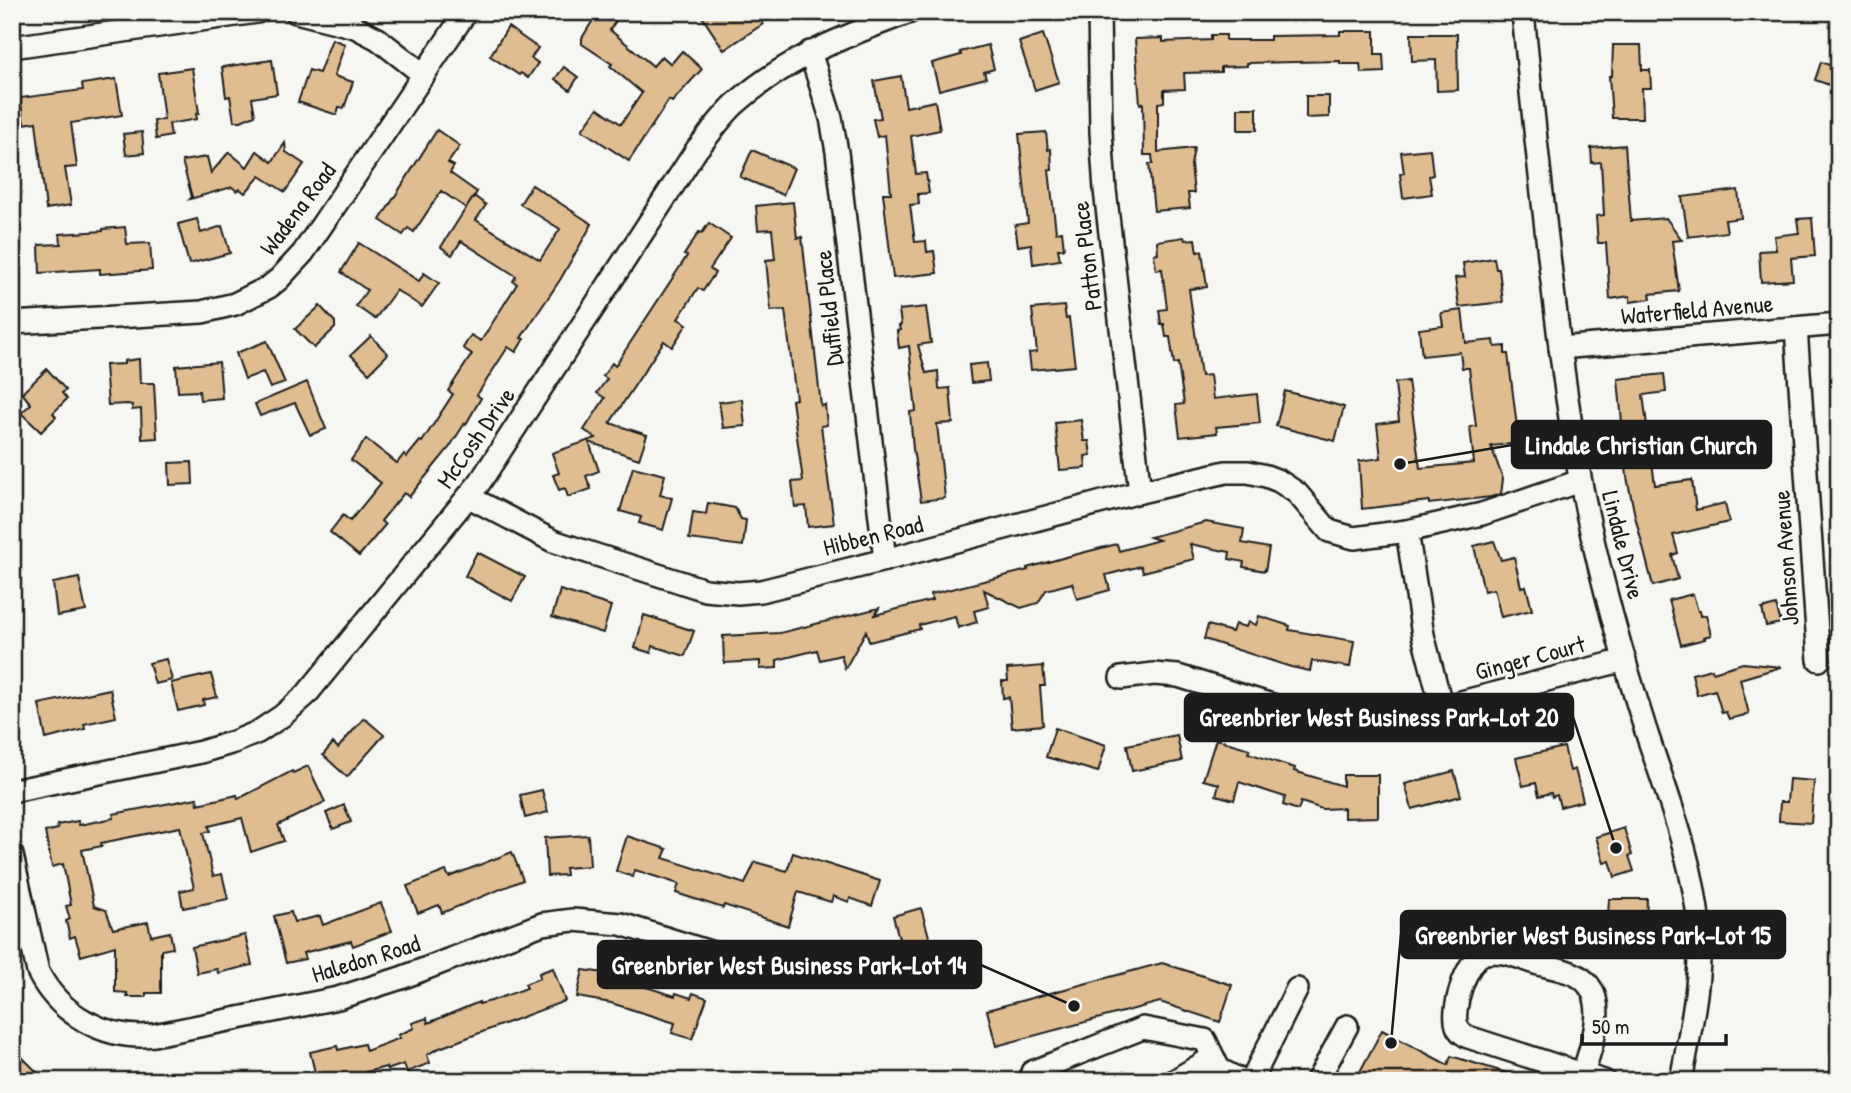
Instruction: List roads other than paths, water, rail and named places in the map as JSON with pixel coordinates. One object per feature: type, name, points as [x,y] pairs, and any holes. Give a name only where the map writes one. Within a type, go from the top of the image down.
[{"type":"street","points":[[12,47],[257,12]]},
{"type":"street","points":[[296,12],[355,27],[378,39],[424,75]]},
{"type":"street","name":"Wadena Road","points":[[12,323],[202,312],[242,301],[269,287],[303,253],[466,12]]},
{"type":"street","name":"McCosh Drive","points":[[12,791],[201,752],[234,742],[266,727],[306,695],[469,497],[697,149],[733,106],[755,87],[810,52],[910,12]]},
{"type":"street","name":"Patton Place","points":[[1099,12],[1105,190],[1140,492]]},
{"type":"street","name":"Lindale Drive","points":[[1523,12],[1560,348],[1580,481],[1625,660],[1692,882],[1699,928],[1693,1014],[1681,1081]]},
{"type":"street","name":"Duffield Place","points":[[810,52],[831,118],[837,152],[885,560]]},
{"type":"street","name":"Waterfield Avenue","points":[[1560,348],[1839,324]]},
{"type":"street","name":"Johnson Avenue","points":[[1796,328],[1819,660]]},
{"type":"street","name":"Hibben Road","points":[[469,497],[554,541],[705,590],[738,593],[761,591],[1226,472],[1266,475],[1297,493],[1329,531],[1354,538],[1407,531],[1482,514],[1580,481]]},
{"type":"street","points":[[1407,531],[1423,635],[1442,708]]},
{"type":"street","name":"Ginger Court","points":[[1121,678],[1154,674],[1178,676],[1306,716],[1344,723],[1383,722],[1625,660]]},
{"type":"street","name":"Haledon Road","points":[[12,855],[29,935],[42,979],[59,1001],[77,1017],[88,1024],[123,1035],[153,1035],[338,998],[401,978],[542,924],[573,920],[621,925],[773,972],[817,975],[841,970]]},
{"type":"street","points":[[1583,1074],[1596,1030],[1597,1012],[1589,985],[1577,975],[1506,954],[1483,954],[1471,962],[1455,1014],[1460,1032],[1468,1037],[1604,1081]]},
{"type":"street","points":[[1251,1081],[1297,989]]},
{"type":"street","points":[[1317,1081],[1347,1026]]},
{"type":"street","points":[[1046,1081],[1032,1072],[1143,1028],[1205,1040],[1219,1069],[1242,1081]]},
{"type":"street","points":[[1174,1081],[1213,1058]]},
{"type":"place","name":"Lindale Christian Church","points":[[1400,464]]},
{"type":"place","name":"Greenbrier West Business Park-Lot 20","points":[[1616,848]]},
{"type":"place","name":"Greenbrier West Business Park-Lot 14","points":[[1074,1006]]},
{"type":"place","name":"Greenbrier West Business Park-Lot 15","points":[[1391,1043]]}]
